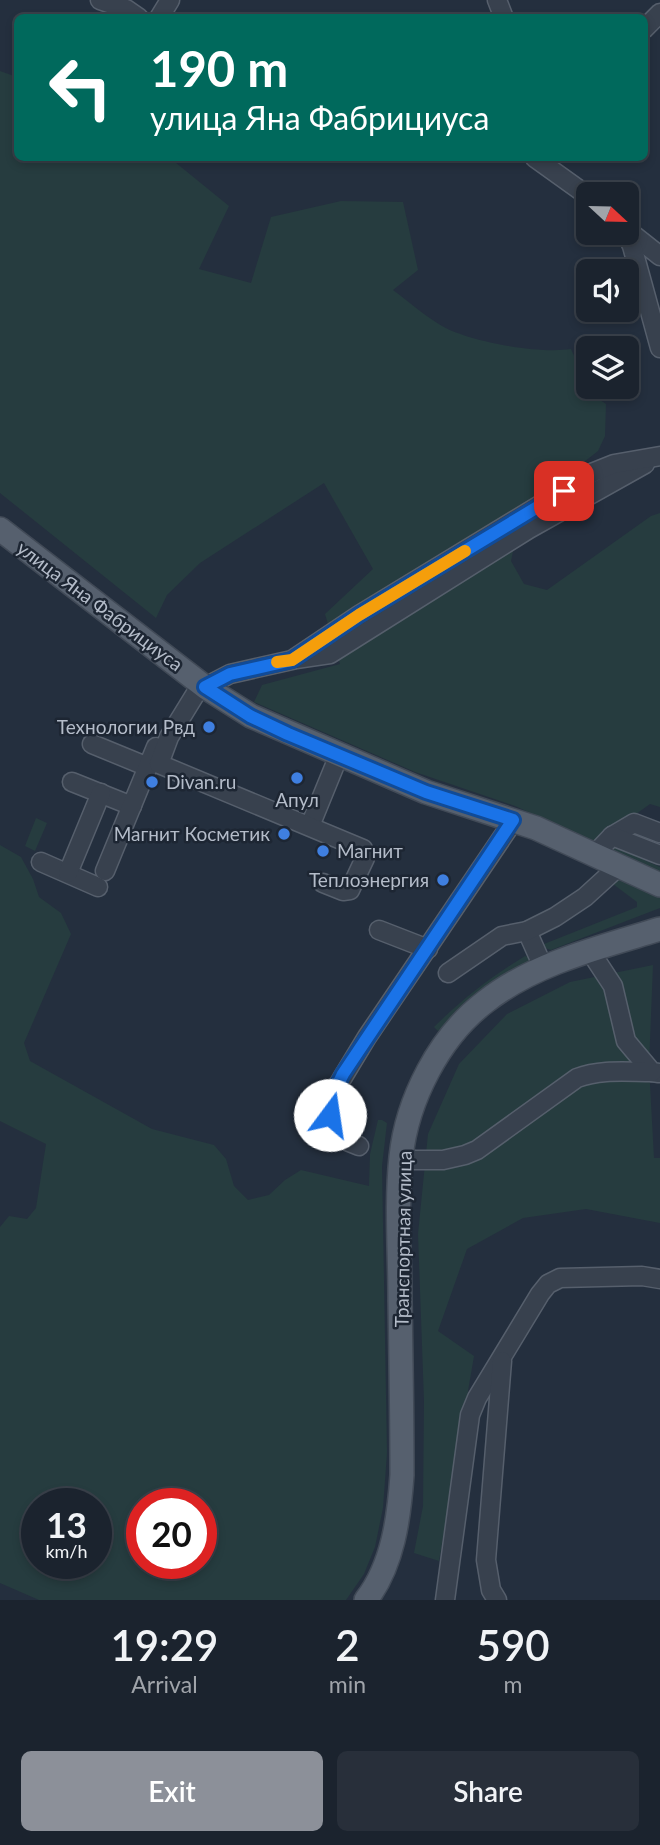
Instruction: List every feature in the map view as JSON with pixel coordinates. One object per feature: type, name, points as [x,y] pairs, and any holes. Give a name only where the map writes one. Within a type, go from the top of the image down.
[{"type":"main road","name":"улица Яна Фабрициуса","points":[[0,530],[205,687],[250,716],[426,792],[513,820],[660,885]]},
{"type":"main road","name":"Транспортная улица","points":[[366,1600],[383,1571],[395,1535],[400,1505],[401,1157],[409,1121],[421,1087],[448,1041],[464,1021],[514,982],[590,951],[660,929]]},
{"type":"street","points":[[100,0],[133,14]]},
{"type":"street","points":[[539,161],[576,187]]},
{"type":"street","points":[[639,241],[660,256]]},
{"type":"street","points":[[630,245],[660,348]]},
{"type":"street","points":[[323,883],[343,891],[350,890],[365,853],[361,847],[159,764],[169,737],[196,693],[230,674],[292,660],[359,615],[594,472],[614,464],[660,457]]},
{"type":"street","points":[[41,862],[68,873],[102,879],[161,734],[186,709]]},
{"type":"street","points":[[92,744],[148,767]]},
{"type":"street","points":[[310,826],[339,755]]},
{"type":"street","points":[[72,782],[132,806]]},
{"type":"street","points":[[68,873],[101,793]]},
{"type":"street","points":[[359,1146],[349,1142],[334,1126],[330,1104],[335,1090],[361,1046],[513,820]]},
{"type":"street","points":[[594,855],[612,836],[634,823],[660,833]]},
{"type":"street","points":[[612,836],[660,855]]},
{"type":"street","points":[[448,973],[502,936],[527,931],[555,916],[585,897],[619,866]]},
{"type":"street","points":[[379,930],[428,949]]},
{"type":"street","points":[[527,931],[544,969]]},
{"type":"street","points":[[590,951],[613,986],[626,1041],[656,1073]]},
{"type":"street","points":[[401,1157],[415,1160],[454,1159],[477,1150],[577,1078],[590,1073],[656,1073]]},
{"type":"street","points":[[445,1600],[470,1415],[502,1356],[548,1284],[560,1278],[642,1276],[660,1279]]},
{"type":"street","points":[[497,1600],[491,1590],[486,1560],[502,1356]]},
{"type":"green space","points":[[0,71],[14,76],[14,161],[174,161],[229,206],[199,269],[251,283],[271,217],[341,201],[403,202],[418,270],[393,290],[442,326],[469,337],[541,350],[571,349],[576,360],[576,399],[598,399],[606,404],[605,436],[598,451],[542,495],[519,523],[511,561],[524,584],[547,590],[651,516],[660,513],[660,807],[650,804],[600,840],[660,867],[660,874],[515,806],[415,772],[254,702],[262,685],[340,664],[325,614],[373,569],[324,483],[200,563],[167,595],[156,618],[0,493]]},
{"type":"green space","points":[[36,818],[47,823],[35,851],[25,846]]},
{"type":"green space","points":[[0,845],[21,857],[39,897],[61,913],[71,934],[24,1043],[30,1061],[152,1129],[214,1145],[226,1159],[234,1186],[248,1200],[269,1195],[301,1170],[369,1186],[370,1154],[378,1120],[387,1123],[382,1166],[387,1453],[383,1508],[375,1547],[364,1574],[346,1600],[39,1600],[0,1583],[0,1227],[9,1216],[27,1219],[36,1208],[46,1144],[0,1121]]},
{"type":"green space","points":[[618,877],[658,896],[660,908],[551,950],[539,946],[637,907],[637,902],[613,884]]},
{"type":"green space","points":[[525,956],[531,960],[482,992],[438,1031],[434,1027],[477,989]]},
{"type":"green space","points":[[653,965],[649,1066],[654,1158],[660,1158],[660,1223],[586,1209],[523,1218],[467,1249],[438,1331],[474,1356],[439,1561],[414,1553],[423,1506],[424,1401],[418,1234],[428,1134],[459,1064],[507,1014],[570,982]]},
{"type":"slow traffic","points":[[277,662],[292,660],[359,615],[465,551]]},
{"type":"place","name":"Технологии Рвд","points":[[209,727]]},
{"type":"place","name":"Апул","points":[[297,778]]},
{"type":"place","name":"Divan.ru","points":[[152,782]]},
{"type":"place","name":"Магнит Косметик","points":[[284,834]]},
{"type":"place","name":"Магнит","points":[[323,851]]},
{"type":"place","name":"Теплоэнергия","points":[[443,880]]},
{"type":"route","points":[[330,1115],[330,1104],[343,1074],[513,820],[426,792],[288,734],[250,716],[205,687],[230,674],[292,660],[359,615],[564,491]]}]
